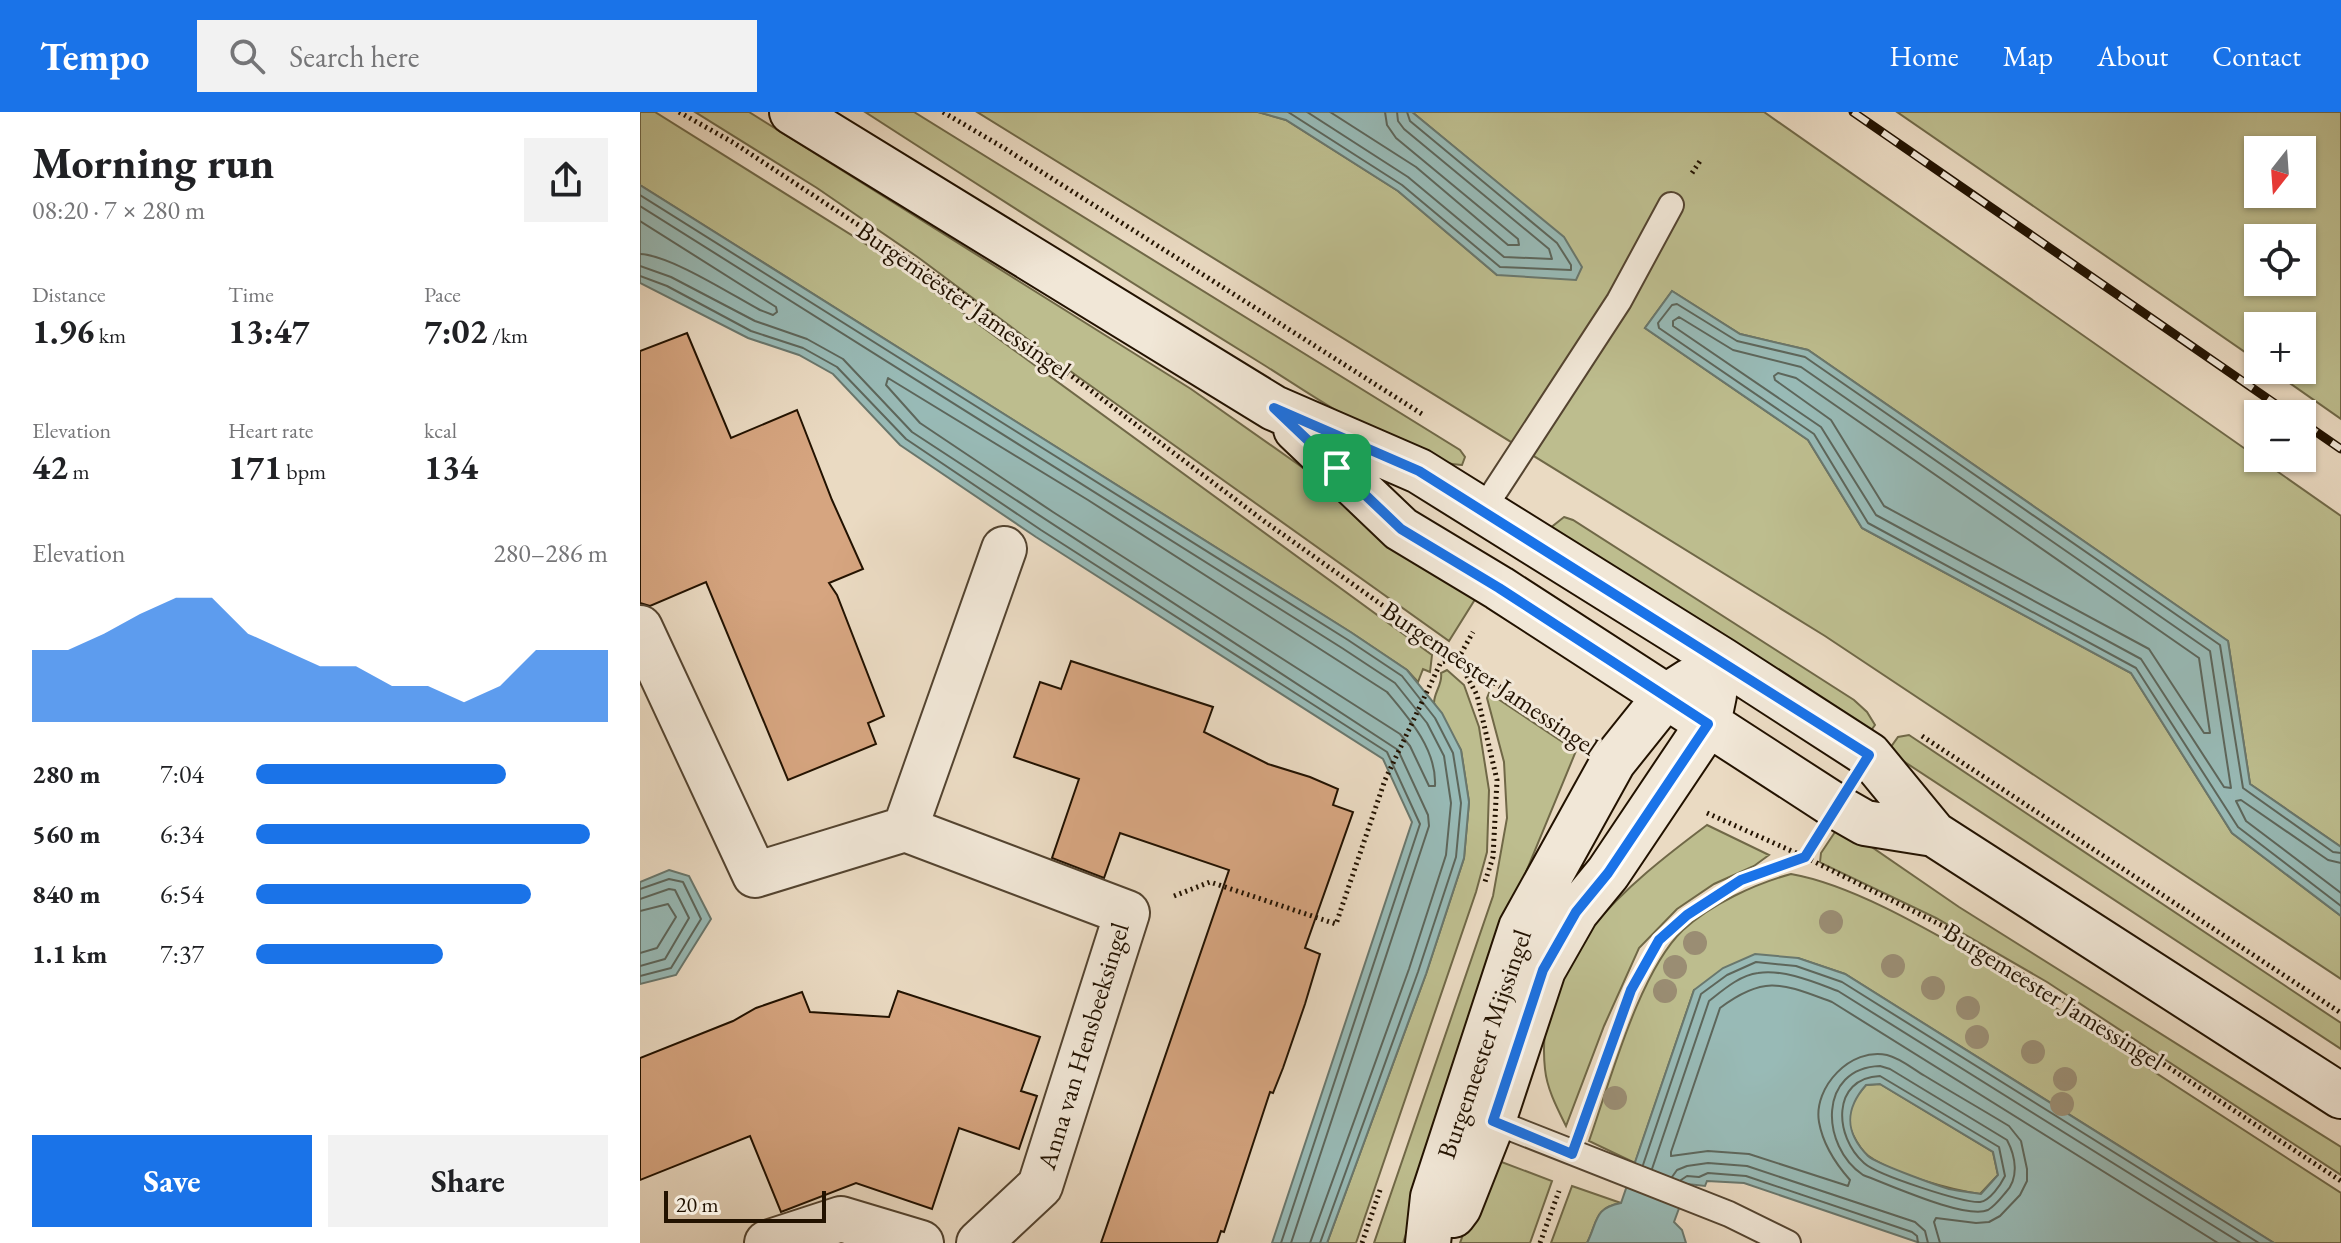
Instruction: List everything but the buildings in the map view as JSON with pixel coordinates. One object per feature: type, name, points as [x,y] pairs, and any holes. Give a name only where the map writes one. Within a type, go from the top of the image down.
[{"type":"street","points":[[792,112],[1274,408],[1419,471],[1722,660],[1869,755],[1934,834],[2341,1096]]},
{"type":"street","points":[[1274,408],[1401,529],[1499,588],[1837,807],[1865,823],[1934,834]]},
{"type":"street","points":[[640,628],[755,875],[905,829],[1004,549]]},
{"type":"street","name":"Burgemeester Mijssingel","points":[[1431,1243],[1433,1197],[1521,928],[1613,762],[1665,697],[1722,660]]},
{"type":"street","name":"Burgemeester Mijssingel","points":[[1431,1243],[1459,1207],[1493,1121],[1543,970],[1576,912],[1608,873],[1708,724],[1722,660]]},
{"type":"street","name":"Anna van Hensbeeksingel","points":[[905,829],[1127,913],[1040,1186],[979,1243]]},
{"type":"street","points":[[767,1243],[841,1219],[921,1243]]},
{"type":"lane","points":[[1482,511],[1619,301],[1671,205]]},
{"type":"lane","points":[[1493,1121],[1729,1214],[1788,1243]]},
{"type":"path","name":"Burgemeester Jamessingel","points":[[679,112],[734,143],[960,292],[1264,521],[1458,659],[1613,762]]},
{"type":"path","points":[[1127,913],[1210,882],[1336,924],[1385,780],[1441,662],[1458,659],[1477,695],[1497,780],[1493,857],[1484,886]]},
{"type":"path","name":"Burgemeester Jamessingel","points":[[1663,793],[1805,857],[1951,930],[2127,1040],[2341,1181]]},
{"type":"path","points":[[1540,1243],[1631,990],[1659,940],[1687,915],[1741,880],[1805,857],[1837,807]]},
{"type":"path","points":[[1362,1243],[1382,1183]]},
{"type":"green space","points":[[640,112],[655,112],[885,256],[1432,655],[1430,672],[1423,669],[1418,682],[1407,670],[1352,633],[640,185]]},
{"type":"green space","points":[[695,112],[749,112],[1191,389],[1394,537],[1479,593],[1449,641],[1077,376],[919,258],[817,188]]},
{"type":"green space","points":[[865,112],[914,112],[1460,450],[1465,457],[1462,465],[1415,453],[1361,426]]},
{"type":"green space","points":[[977,112],[1258,112],[1286,120],[1398,191],[1497,275],[1563,237],[1412,112],[1764,112],[2244,448],[2244,472],[2278,472],[2341,516],[2341,847],[2250,784],[2228,641],[1808,350],[1740,334],[1672,291],[1645,328],[1808,440],[1862,528],[2131,673],[2232,833],[2341,916],[2341,979],[1825,636]]},
{"type":"green space","points":[[1897,112],[2341,112],[2341,419],[2291,384],[2316,384],[2316,312],[2244,312],[2244,351]]},
{"type":"green space","points":[[1564,517],[1854,700],[1875,725],[1867,736],[1549,529]]},
{"type":"green space","points":[[1447,670],[1464,685],[1479,727],[1489,790],[1487,852],[1356,1243],[1327,1243],[1426,974],[1464,858],[1469,802],[1461,750],[1434,703],[1441,673]]},
{"type":"green space","points":[[1489,693],[1576,751],[1519,889],[1403,1243],[1374,1243],[1493,896],[1507,818],[1504,762],[1487,698]]},
{"type":"green space","points":[[1909,735],[2341,1023],[2341,1049],[1888,751],[1898,737]]},
{"type":"green space","points":[[1707,825],[1769,855],[1754,866],[1714,884],[1677,909],[1639,948],[1604,1026],[1566,1126],[1550,1091],[1545,1069],[1545,1029],[1554,993],[1570,959],[1618,899]]},
{"type":"green space","points":[[1837,829],[1857,837],[1959,907],[2341,1147],[2341,1175],[2047,982],[1936,918],[1820,862],[1821,853]]},
{"type":"green space","points":[[1791,874],[1866,899],[1988,964],[2341,1193],[2341,1243],[2274,1243],[1845,974],[1798,958],[1694,990],[1635,1163],[1589,1141],[1627,1029],[1667,949],[1683,930],[1720,903]]},
{"type":"green space","points":[[1880,1084],[1993,1152],[1998,1175],[1980,1194],[1911,1176],[1869,1156],[1853,1135],[1848,1113],[1866,1085]]},
{"type":"green space","points":[[1491,1158],[1552,1181],[1530,1243],[1460,1243]]},
{"type":"green space","points":[[1572,1186],[1621,1203],[1601,1212],[1587,1243],[1551,1243]]},
{"type":"water","points":[[1258,112],[1412,112],[1564,237],[1582,267],[1576,280],[1497,275],[1398,191],[1286,120]]},
{"type":"water","points":[[640,185],[1352,633],[1407,670],[1442,713],[1461,750],[1469,802],[1464,858],[1426,974],[1327,1243],[1272,1243],[1412,822],[1383,759],[1036,537],[900,445],[833,374],[799,355],[748,338],[640,283]]},
{"type":"water","points":[[1672,291],[1740,334],[1808,350],[2228,641],[2250,784],[2341,847],[2341,916],[2232,833],[2131,673],[1862,528],[1808,440],[1645,328]]},
{"type":"water","points":[[669,870],[689,876],[711,919],[676,975],[640,984],[640,882]]},
{"type":"water","points":[[1755,954],[1798,958],[1845,974],[2274,1243],[1920,1243],[1744,1183],[1707,1181],[1705,1186],[1688,1184],[1674,1222],[1682,1230],[1686,1243],[1587,1243],[1601,1212],[1621,1203],[1694,990],[1723,968]],"holes":[[[1880,1084],[1993,1152],[1998,1175],[1981,1194],[1949,1189],[1868,1156],[1851,1129],[1851,1112],[1866,1085]]]},
{"type":"railway","points":[[1853,112],[2270,400]]},
{"type":"railway","points":[[2316,432],[2341,449]]},
{"type":"route","points":[[1274,408],[1419,471],[1869,755],[1805,857],[1741,880],[1687,915],[1659,940],[1631,990],[1572,1154],[1493,1121],[1543,970],[1576,912],[1608,873],[1708,724],[1499,588],[1401,529],[1337,468],[1274,408]]}]
